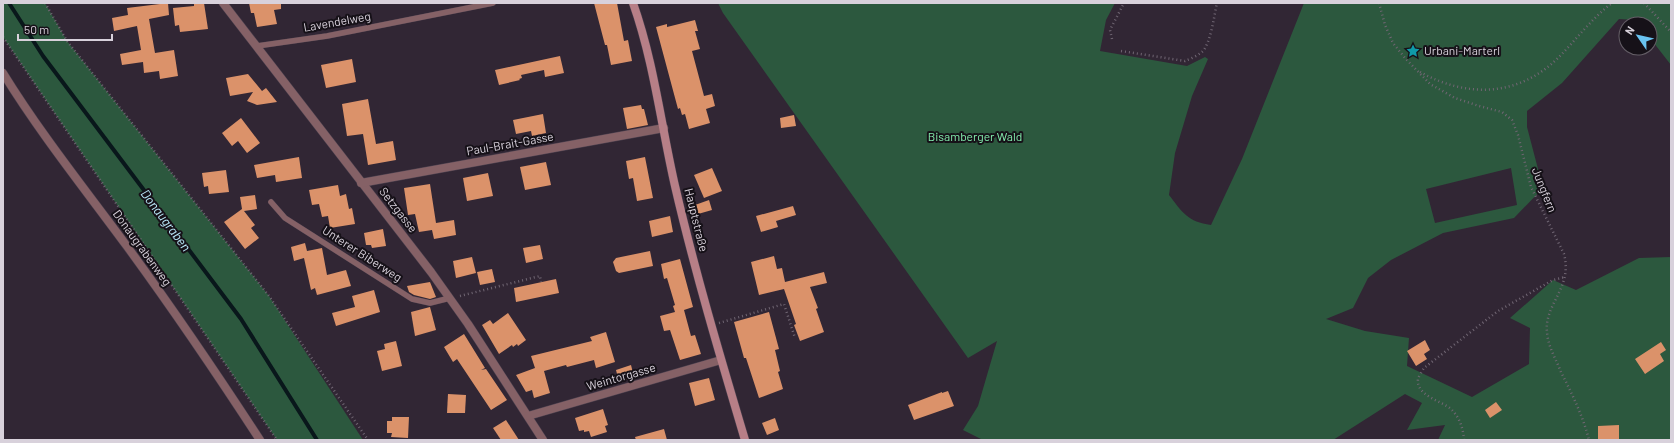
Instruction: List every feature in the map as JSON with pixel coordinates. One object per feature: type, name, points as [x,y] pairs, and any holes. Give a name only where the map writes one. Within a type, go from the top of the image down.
[{"type":"main road","name":"Hauptstraße","points":[[633,3],[644,36],[676,192],[698,282],[745,440]]},
{"type":"street","name":"Setzgasse","points":[[223,3],[431,272],[450,298],[543,440]]},
{"type":"street","name":"Donaugrabenweg","points":[[3,73],[42,133],[162,295],[260,440]]},
{"type":"street","name":"Paul-Brait-Gasse","points":[[361,183],[664,128]]},
{"type":"street","name":"Weintorgasse","points":[[528,416],[721,360]]},
{"type":"lane","name":"Lavendelweg","points":[[257,46],[327,36],[493,3]]},
{"type":"lane","name":"Unterer Biberweg","points":[[271,202],[285,218],[412,299],[430,303],[450,298]]},
{"type":"path","points":[[45,3],[67,41],[269,296],[368,440]]},
{"type":"path","points":[[1112,39],[1110,30],[1124,3]]},
{"type":"path","points":[[1121,51],[1184,61],[1192,58],[1202,52],[1207,44],[1216,3]]},
{"type":"path","name":"Jungfern","points":[[1379,3],[1385,25],[1393,43],[1416,70],[1438,90],[1468,103],[1502,112],[1512,120],[1518,135],[1531,187],[1564,254],[1567,265],[1566,277],[1548,318],[1547,335],[1578,409],[1589,440]]},
{"type":"path","points":[[1416,70],[1445,84],[1465,89],[1488,90],[1508,87],[1530,78],[1551,64],[1612,3]]},
{"type":"path","points":[[1644,3],[1671,32]]},
{"type":"path","points":[[3,37],[277,440]]},
{"type":"path","points":[[450,298],[540,276],[541,282]]},
{"type":"path","points":[[1464,440],[1463,428],[1457,417],[1450,409],[1424,393],[1419,386],[1418,379],[1424,368],[1498,311],[1553,280],[1566,277]]},
{"type":"path","points":[[711,325],[784,304],[795,338]]},
{"type":"green space","points":[[3,3],[45,3],[67,41],[269,296],[363,440],[277,440],[3,37]]},
{"type":"green space","name":"Bisamberger Wald","points":[[718,3],[1115,3],[1106,20],[1100,51],[1187,66],[1205,57],[1208,59],[1192,96],[1175,153],[1169,195],[1182,211],[1191,219],[1203,224],[1211,225],[1242,159],[1304,3],[1671,3],[1671,65],[1658,48],[1658,16],[1618,16],[1618,20],[1562,83],[1527,111],[1527,127],[1543,188],[1514,218],[1443,233],[1391,260],[1368,278],[1353,308],[1326,319],[1365,331],[1409,338],[1407,366],[1472,397],[1529,364],[1530,328],[1510,318],[1553,280],[1576,290],[1639,258],[1671,257],[1671,440],[1438,440],[1445,425],[1407,430],[1422,403],[1405,394],[1333,440],[983,440],[963,430],[978,406],[997,341],[968,358],[723,13]],"holes":[[[1511,168],[1517,205],[1435,223],[1426,189]]]},
{"type":"building","points":[[168,3],[169,15],[149,19],[155,53],[174,50],[178,76],[160,79],[159,71],[144,73],[143,62],[122,65],[120,54],[141,50],[137,26],[114,31],[112,18],[128,15],[127,8]]},
{"type":"building","points":[[194,3],[204,3],[208,29],[180,32],[179,25],[175,26],[173,8],[194,6]]},
{"type":"building","points":[[249,3],[281,3],[281,9],[274,10],[277,24],[257,27],[254,13],[251,13]]},
{"type":"building","points":[[594,3],[617,3],[624,41],[628,40],[632,61],[611,65],[607,45],[605,45]]},
{"type":"building","points":[[695,20],[698,31],[695,31],[700,49],[692,51],[704,96],[712,94],[715,106],[706,109],[710,123],[689,129],[685,114],[682,115],[680,108],[678,109],[656,27],[667,24],[667,27]]},
{"type":"building","points":[[560,56],[564,73],[545,77],[544,70],[521,75],[522,78],[519,79],[520,80],[499,85],[495,70]]},
{"type":"building","points":[[352,59],[356,82],[326,88],[321,65]]},
{"type":"building","points":[[248,74],[262,91],[266,88],[277,102],[257,105],[247,101],[253,92],[230,96],[226,78]]},
{"type":"building","points":[[368,99],[376,144],[393,141],[396,160],[368,165],[363,134],[347,136],[342,104]]},
{"type":"building","points":[[641,105],[642,109],[644,109],[648,125],[627,129],[623,108]]},
{"type":"building","points":[[543,114],[546,133],[532,136],[531,131],[516,134],[513,120]]},
{"type":"building","points":[[794,115],[796,126],[781,128],[780,118]]},
{"type":"building","points":[[241,118],[260,143],[247,153],[238,141],[232,146],[222,133]]},
{"type":"building","points":[[299,157],[302,178],[276,182],[275,175],[257,178],[254,165]]},
{"type":"building","points":[[645,157],[653,198],[637,201],[633,178],[629,179],[626,161]]},
{"type":"building","points":[[546,162],[551,185],[525,190],[520,167]]},
{"type":"building","points":[[712,168],[722,191],[704,198],[694,175]]},
{"type":"building","points":[[226,170],[229,192],[209,194],[208,186],[204,187],[202,173]]},
{"type":"building","points":[[488,173],[493,196],[467,201],[463,178]]},
{"type":"building","points":[[430,184],[436,223],[454,220],[456,235],[434,239],[432,230],[419,232],[415,214],[408,215],[404,188]]},
{"type":"building","points":[[338,185],[340,196],[346,194],[349,209],[352,208],[355,224],[330,228],[328,216],[322,217],[319,204],[312,205],[309,190]]},
{"type":"building","points":[[255,195],[257,209],[244,211],[255,225],[251,228],[259,238],[245,249],[224,222],[242,209],[240,197]]},
{"type":"building","points":[[709,200],[712,210],[698,214],[695,205]]},
{"type":"building","points":[[793,206],[796,215],[776,221],[778,227],[761,232],[756,216]]},
{"type":"building","points":[[670,216],[673,232],[652,237],[649,221]]},
{"type":"building","points":[[383,229],[386,246],[372,248],[371,245],[366,245],[364,233]]},
{"type":"building","points":[[305,243],[307,251],[322,248],[327,275],[346,270],[351,286],[317,295],[315,288],[311,290],[304,258],[294,261],[291,247]]},
{"type":"building","points":[[540,245],[543,259],[526,263],[523,248]]},
{"type":"building","points":[[650,251],[653,266],[619,273],[616,271],[613,262],[616,258]]},
{"type":"building","points":[[774,256],[777,269],[782,268],[785,282],[824,272],[827,283],[810,287],[818,308],[816,309],[824,332],[800,341],[784,289],[759,295],[751,262]]},
{"type":"building","points":[[472,257],[476,273],[456,278],[453,261]]},
{"type":"building","points":[[680,259],[693,307],[684,310],[691,336],[695,335],[701,354],[680,360],[670,330],[664,331],[660,316],[675,312],[673,306],[675,305],[667,278],[664,279],[661,264]]},
{"type":"building","points":[[492,269],[495,282],[480,285],[477,272]]},
{"type":"building","points":[[556,279],[559,293],[516,302],[514,288]]},
{"type":"building","points":[[430,282],[436,297],[430,299],[414,295],[409,292],[407,286]]},
{"type":"building","points":[[374,290],[380,312],[336,326],[332,313],[355,307],[352,296]]},
{"type":"building","points":[[430,307],[436,330],[415,336],[411,312]]},
{"type":"building","points":[[769,312],[779,349],[775,350],[780,371],[778,372],[783,389],[759,398],[746,358],[744,358],[734,322]]},
{"type":"building","points":[[508,313],[526,340],[518,346],[517,344],[513,347],[512,345],[499,354],[482,325],[490,320],[493,324]]},
{"type":"building","points":[[606,332],[615,362],[596,368],[594,360],[544,371],[550,393],[534,398],[532,390],[526,392],[516,375],[535,368],[531,356],[592,341],[590,337]]},
{"type":"building","points":[[464,334],[485,368],[481,370],[486,369],[507,400],[491,410],[457,359],[453,362],[444,347]]},
{"type":"building","points":[[1425,340],[1430,350],[1424,354],[1427,359],[1416,366],[1407,351]]},
{"type":"building","points":[[396,341],[402,366],[382,371],[377,351],[385,349],[384,344]]},
{"type":"building","points":[[1661,342],[1666,350],[1660,354],[1664,361],[1645,374],[1635,359]]},
{"type":"building","points":[[631,365],[634,377],[619,382],[616,370]]},
{"type":"building","points":[[709,378],[715,400],[695,406],[689,383]]},
{"type":"building","points":[[948,391],[954,406],[914,420],[908,405]]},
{"type":"building","points":[[448,394],[466,395],[465,413],[447,413]]},
{"type":"building","points":[[1496,402],[1502,410],[1490,418],[1485,410]]},
{"type":"building","points":[[603,409],[608,425],[605,426],[607,432],[591,437],[589,431],[579,431],[575,418]]},
{"type":"building","points":[[392,417],[409,417],[408,438],[391,437],[392,433],[387,433],[387,421],[392,421]]},
{"type":"building","points":[[775,418],[779,430],[767,435],[762,423]]},
{"type":"building","points":[[506,420],[519,440],[501,440],[493,428]]},
{"type":"building","points":[[1619,425],[1619,439],[1598,439],[1598,426]]},
{"type":"building","points":[[664,429],[667,440],[636,440],[635,437]]},
{"type":"waterway","name":"Donaugraben","points":[[9,3],[43,56],[241,319],[317,440]]},
{"type":"place","name":"Urbani-Marterl","points":[[1413,51]]}]
